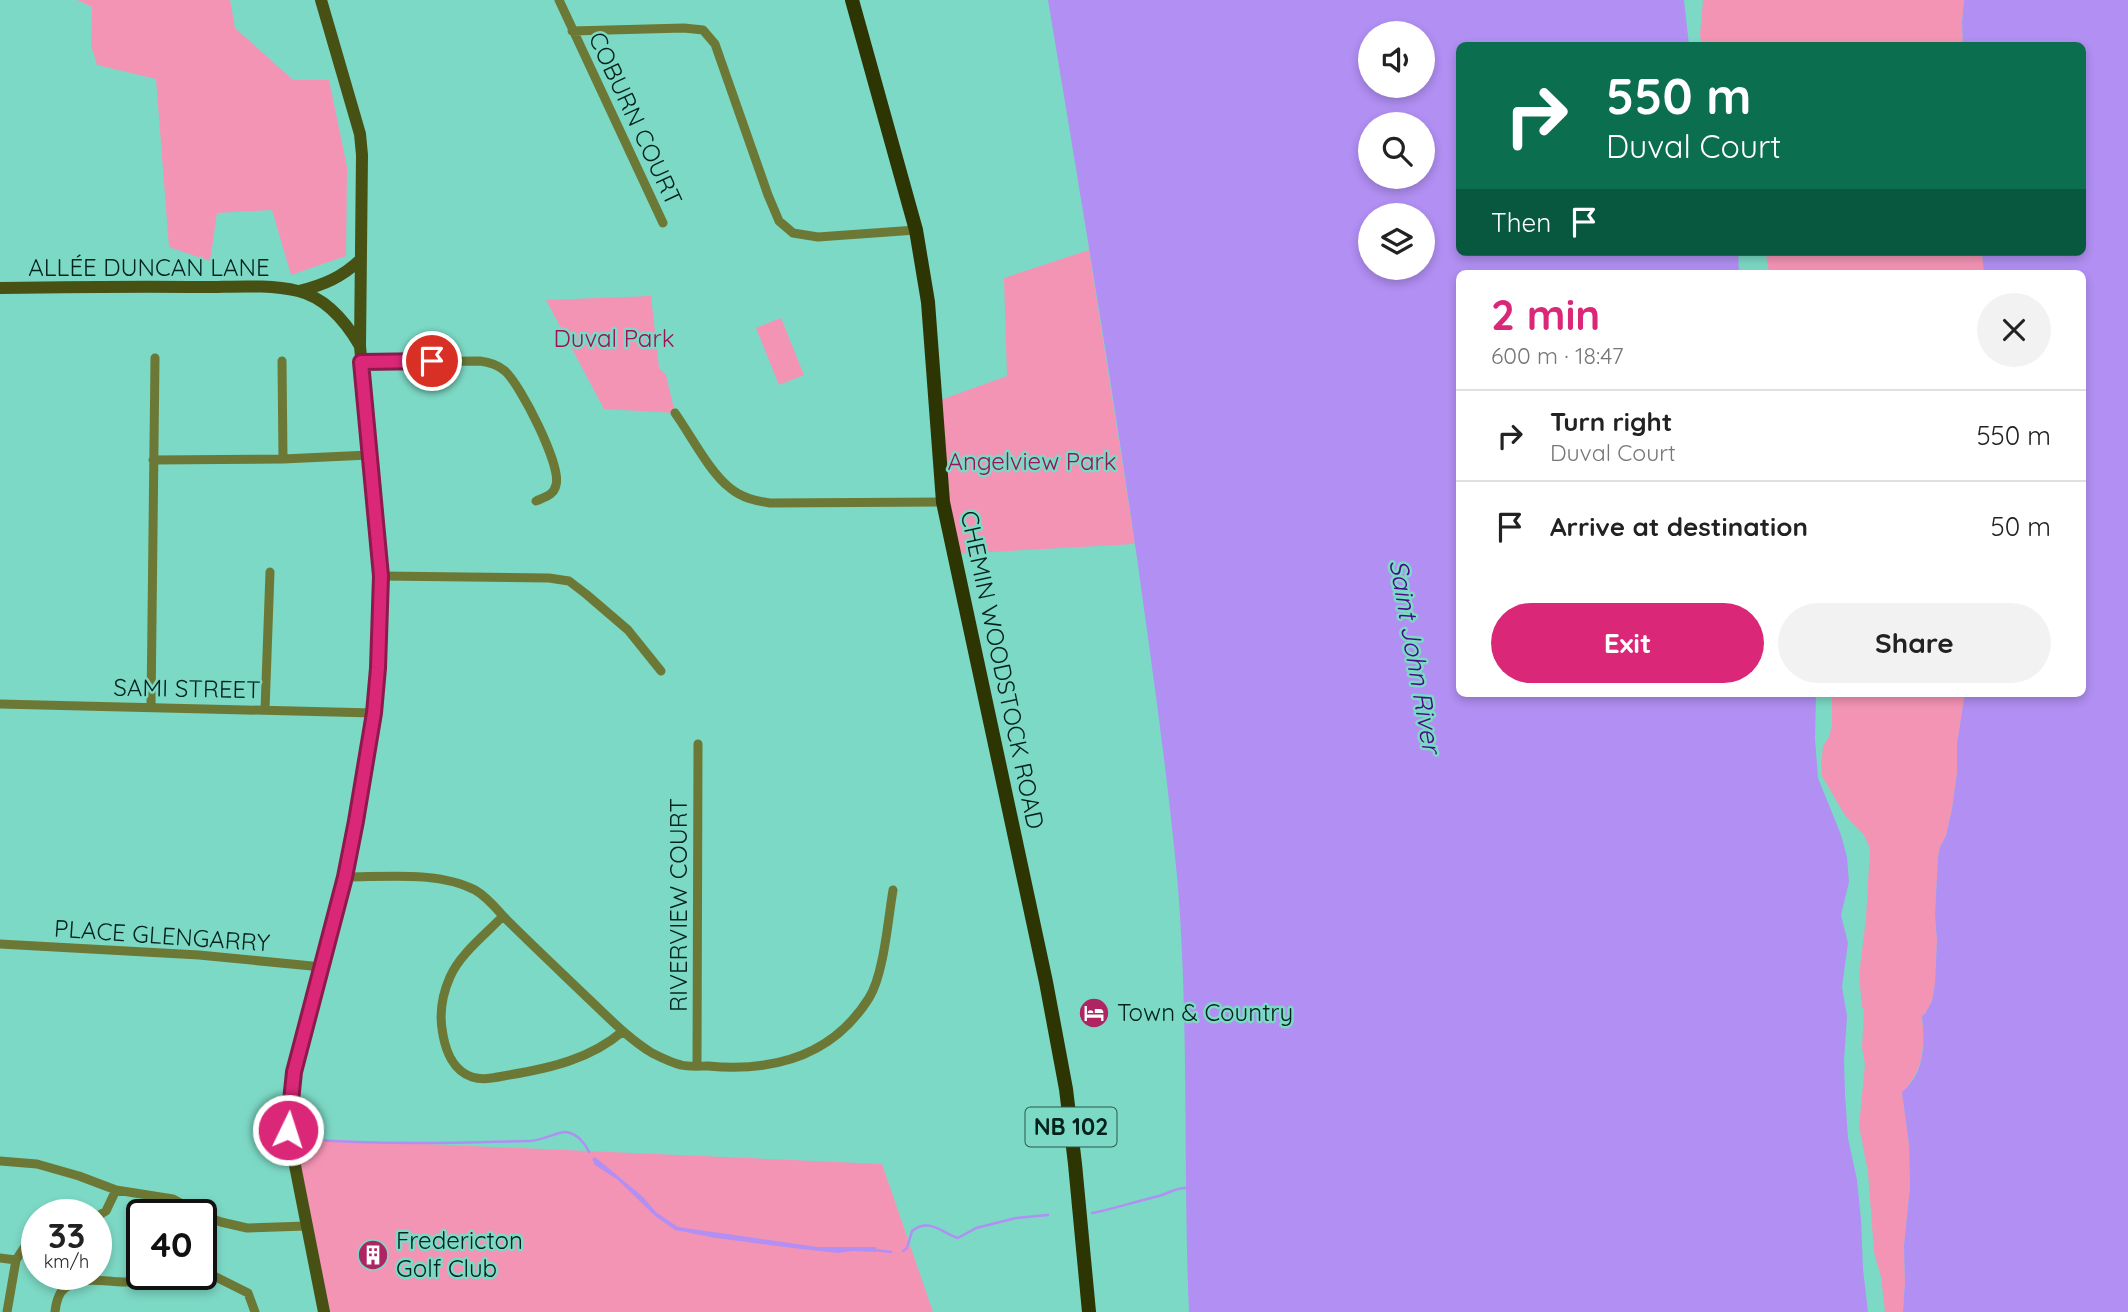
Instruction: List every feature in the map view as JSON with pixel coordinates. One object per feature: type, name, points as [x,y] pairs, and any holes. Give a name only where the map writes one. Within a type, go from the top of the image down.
[{"type":"main road","name":"CHEMIN WOODSTOCK ROAD","points":[[852,0],[916,230],[928,302],[943,502],[1066,1089],[1089,1312]]},
{"type":"street","points":[[321,0],[360,134],[360,346],[381,576],[380,645],[364,783],[345,877],[294,1072],[289,1105],[288,1130],[324,1312]]},
{"type":"street","name":"COBURN COURT","points":[[559,0],[663,223]]},
{"type":"street","points":[[572,31],[684,28],[703,30],[715,44],[779,221],[793,233],[818,237],[916,230]]},
{"type":"street","points":[[299,291],[331,282],[346,274],[360,260]]},
{"type":"street","name":"ALLÉE DUNCAN LANE","points":[[0,288],[233,287],[299,291]]},
{"type":"street","points":[[299,291],[329,307],[346,324],[360,346]]},
{"type":"street","points":[[151,707],[155,358]]},
{"type":"street","points":[[282,361],[283,458]]},
{"type":"street","points":[[361,362],[480,361],[506,372],[542,435],[555,466],[556,487],[551,495],[536,501]]},
{"type":"street","points":[[675,413],[715,473],[729,488],[756,501],[943,502]]},
{"type":"street","points":[[153,460],[369,455]]},
{"type":"street","points":[[265,710],[270,572]]},
{"type":"street","points":[[381,576],[549,578],[569,581],[628,630],[661,671]]},
{"type":"street","name":"SAMI STREET","points":[[0,704],[374,713]]},
{"type":"street","name":"RIVERVIEW COURT","points":[[697,1065],[698,744]]},
{"type":"street","points":[[345,877],[440,879],[475,890],[491,902],[622,1031],[652,1053],[681,1065],[726,1068],[756,1068],[781,1064],[817,1050],[848,1024],[870,997],[881,962],[893,890]]},
{"type":"street","points":[[503,916],[458,964],[445,991],[441,1024],[443,1039],[448,1054],[462,1073],[485,1079],[570,1062],[609,1043],[622,1031]]},
{"type":"street","name":"PLACE GLENGARRY","points":[[0,944],[199,955],[322,967]]},
{"type":"street","points":[[0,1161],[37,1164],[116,1190],[173,1199]]},
{"type":"street","points":[[112,1199],[116,1190]]},
{"type":"street","points":[[217,1220],[247,1228],[306,1226]]},
{"type":"street","points":[[7,1312],[16,1260],[21,1252]]},
{"type":"street","points":[[0,1258],[16,1260]]},
{"type":"street","points":[[217,1278],[248,1293],[255,1312]]},
{"type":"street","points":[[55,1312],[57,1301],[64,1289],[75,1283],[93,1280],[126,1282]]},
{"type":"green space","points":[[77,0],[230,0],[235,28],[293,80],[329,80],[347,167],[346,256],[291,275],[272,210],[217,213],[210,261],[169,247],[156,79],[97,65],[91,45],[92,7]]},
{"type":"green space","points":[[1703,0],[1964,0],[1963,42],[1701,42]]},
{"type":"green space","name":"Angelview Park","points":[[1089,250],[1135,544],[954,554],[935,402],[1007,376],[1004,278]]},
{"type":"green space","points":[[1766,256],[1982,256],[1984,270],[1770,270]]},
{"type":"green space","name":"Duval Park","points":[[651,296],[659,368],[666,375],[675,413],[604,409],[546,300]]},
{"type":"green space","points":[[781,318],[804,375],[779,385],[756,328]]},
{"type":"green space","points":[[1832,697],[1964,697],[1957,744],[1957,773],[1952,809],[1938,857],[1935,984],[1932,1001],[1922,1017],[1923,1047],[1919,1066],[1902,1092],[1909,1144],[1910,1187],[1904,1246],[1903,1312],[1885,1312],[1881,1277],[1874,1252],[1868,1172],[1859,1126],[1865,1064],[1862,1048],[1864,1010],[1859,975],[1870,848],[1864,835],[1844,814],[1822,776],[1823,746],[1832,725]]},
{"type":"green space","name":"Fredericton Golf Club","points":[[291,1138],[882,1164],[933,1312],[324,1312]]},
{"type":"water","name":"Saint John River","points":[[1048,0],[1684,0],[1689,42],[1456,42],[1456,256],[1738,256],[1739,270],[1456,270],[1456,697],[1816,697],[1818,778],[1847,857],[1849,882],[1841,915],[1848,943],[1842,987],[1847,1016],[1845,1094],[1848,1138],[1857,1180],[1868,1312],[1189,1312],[1184,993],[1178,887],[1127,488]]},
{"type":"water","points":[[1964,0],[2128,0],[2128,1312],[1903,1312],[1904,1246],[1910,1187],[1909,1144],[1902,1092],[1910,1084],[1919,1067],[1923,1047],[1922,1016],[1932,1001],[1935,984],[1938,857],[1952,809],[1957,773],[1957,744],[1964,697],[2086,697],[2086,270],[1984,270],[1982,256],[2086,256],[2086,42],[1963,42]]},
{"type":"water","points":[[595,1157],[642,1196],[657,1213],[678,1227],[817,1247],[876,1247],[876,1252],[838,1253],[801,1249],[675,1230],[655,1216],[618,1180],[595,1165],[592,1159]]},
{"type":"waterway","points":[[303,1139],[388,1143],[529,1141],[565,1132],[580,1139],[589,1152]]},
{"type":"waterway","points":[[1092,1213],[1186,1188]]},
{"type":"waterway","points":[[903,1251],[907,1248],[912,1231],[924,1225],[958,1238],[976,1228],[1016,1218],[1048,1215]]},
{"type":"waterway","points":[[875,1250],[891,1252]]},
{"type":"place","name":"Town & Country","points":[[1094,1013]]},
{"type":"place","name":"Fredericton Golf Club","points":[[373,1255]]},
{"type":"route","points":[[288,1130],[294,1072],[345,877],[364,783],[374,713],[380,645],[381,576],[361,362],[432,361]]}]
